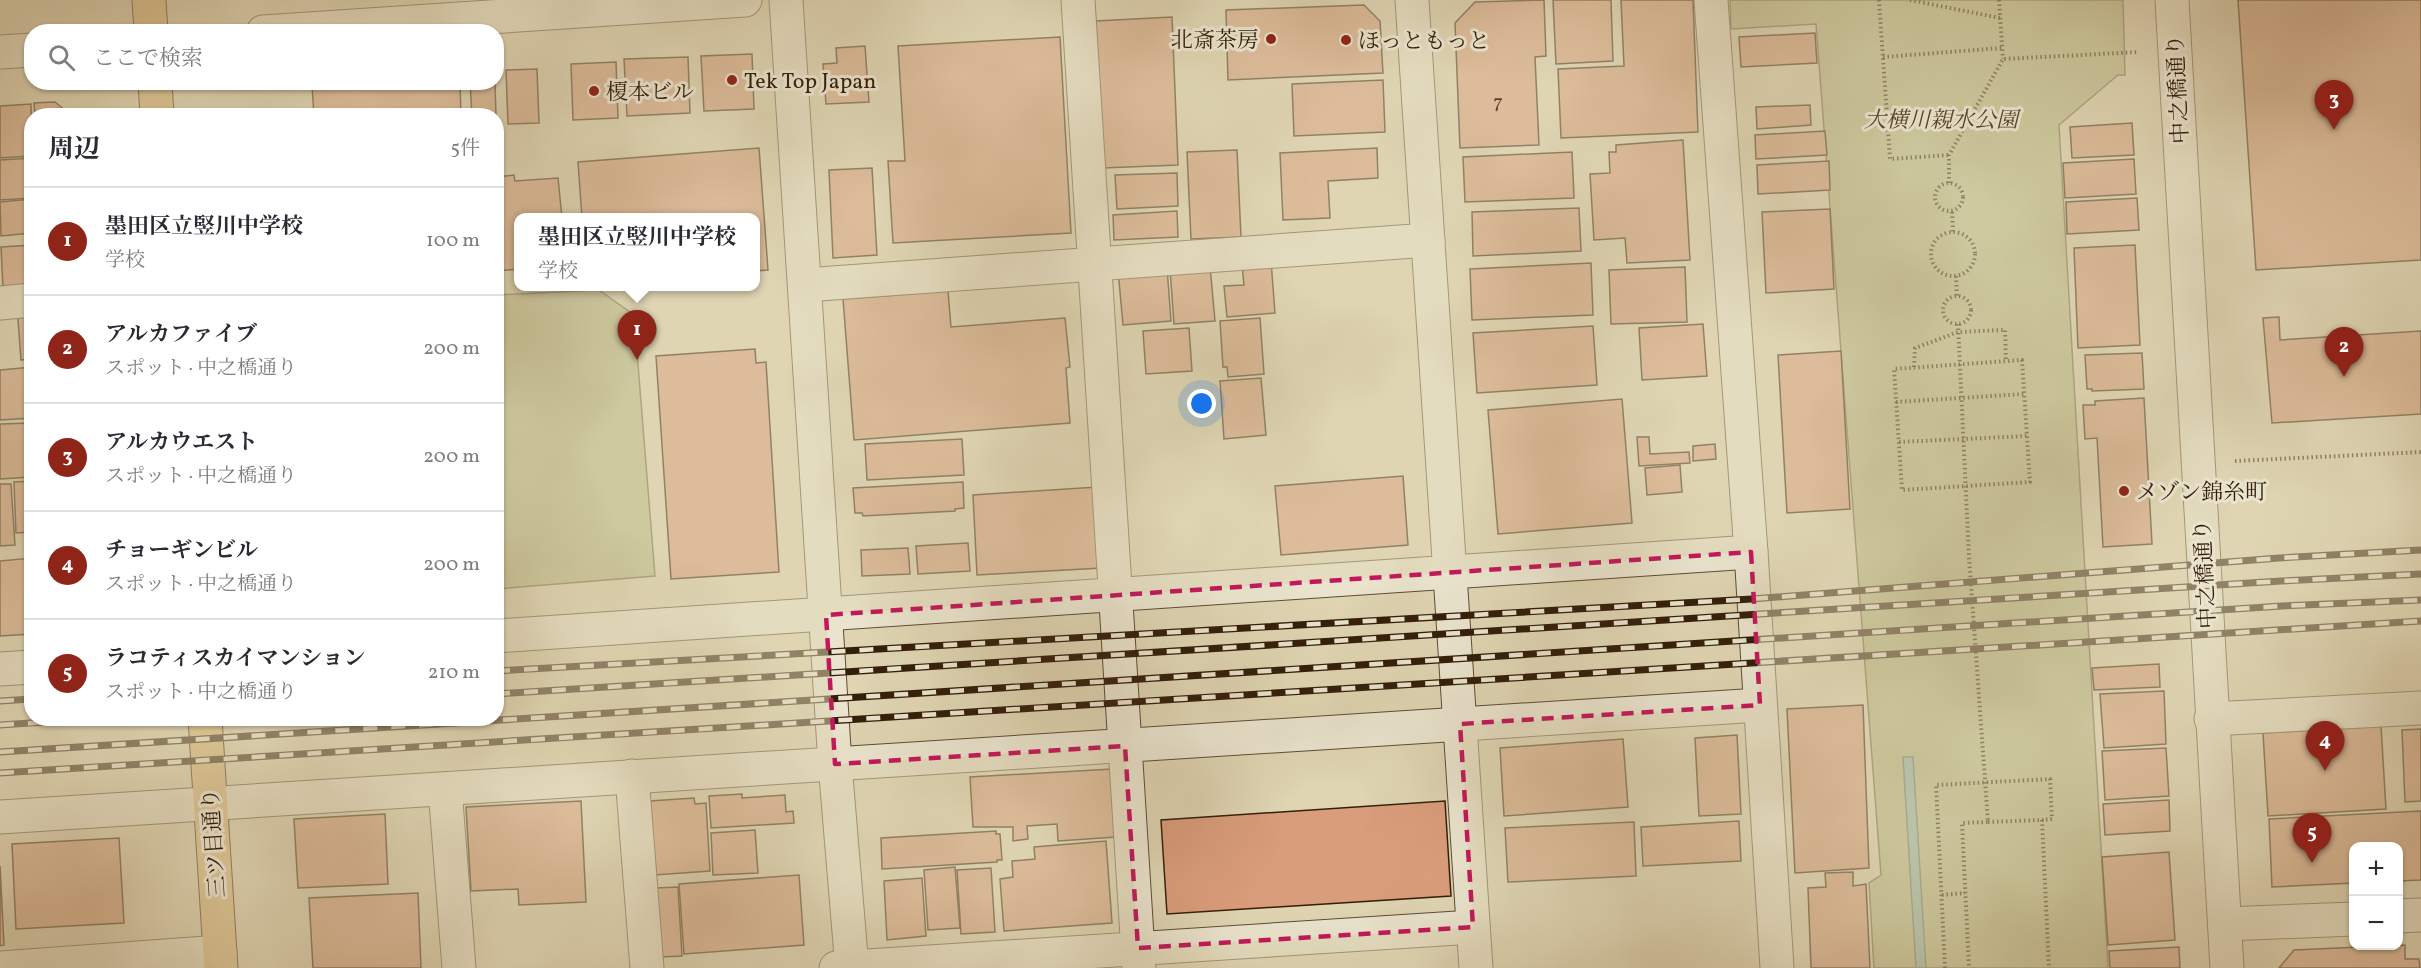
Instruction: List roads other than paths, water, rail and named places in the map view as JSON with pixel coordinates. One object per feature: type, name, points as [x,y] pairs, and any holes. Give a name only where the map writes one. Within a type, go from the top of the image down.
[{"type":"main road","points":[[149,0],[150,24]]},
{"type":"main road","points":[[155,90],[157,108]]},
{"type":"main road","name":"三ツ目通り","points":[[206,726],[220,960]]},
{"type":"street","points":[[318,24],[408,11],[745,0]]},
{"type":"street","points":[[786,0],[847,968],[1138,958],[1473,927]]},
{"type":"street","points":[[1078,0],[1138,958]]},
{"type":"street","points":[[1412,0],[1476,968]]},
{"type":"street","points":[[1711,0],[1751,552],[1777,968]]},
{"type":"street","name":"中之橋通り","points":[[2172,0],[2211,719],[2227,968]]},
{"type":"street","points":[[0,52],[24,50]]},
{"type":"street","points":[[805,285],[1428,240]]},
{"type":"street","points":[[0,303],[24,301]]},
{"type":"street","points":[[504,635],[1751,552]]},
{"type":"street","points":[[0,669],[24,668]]},
{"type":"street","points":[[0,817],[1761,705]]},
{"type":"street","points":[[2211,719],[2421,708]]},
{"type":"street","points":[[632,776],[647,968]]},
{"type":"street","points":[[445,789],[459,968]]},
{"type":"street","points":[[2403,916],[2421,915]]},
{"type":"street","points":[[2224,924],[2349,919]]},
{"type":"street","points":[[0,968],[220,960]]},
{"type":"water","points":[[1903,757],[1913,757],[1926,968],[1916,968]]},
{"type":"railway","points":[[504,671],[1752,599],[2279,558],[2421,550]]},
{"type":"railway","points":[[504,693],[2421,574]]},
{"type":"railway","points":[[504,720],[2282,606],[2421,600]]},
{"type":"railway","points":[[0,773],[2421,621]]},
{"type":"railway","points":[[0,701],[24,700]]},
{"type":"railway","points":[[0,725],[24,723]]},
{"type":"railway","points":[[0,752],[406,726]]},
{"type":"place","name":"北斎茶房","points":[[1271,39]]},
{"type":"place","name":"ほっともっと","points":[[1346,40]]},
{"type":"place","name":"Tek Top Japan","points":[[732,80]]},
{"type":"place","name":"榎本ビル","points":[[594,91]]},
{"type":"place","name":"アルカウエスト","points":[[2334,130]]},
{"type":"place","name":"墨田区立竪川中学校","points":[[637,360]]},
{"type":"place","name":"アルカファイブ","points":[[2344,377]]},
{"type":"place","name":"メゾン錦糸町","points":[[2124,491]]},
{"type":"place","name":"チョーギンビル","points":[[2325,771]]},
{"type":"place","name":"ラコティスカイマンション","points":[[2312,863]]},
{"type":"park label","name":"大横川親水公園","points":[[1941,119]]}]
